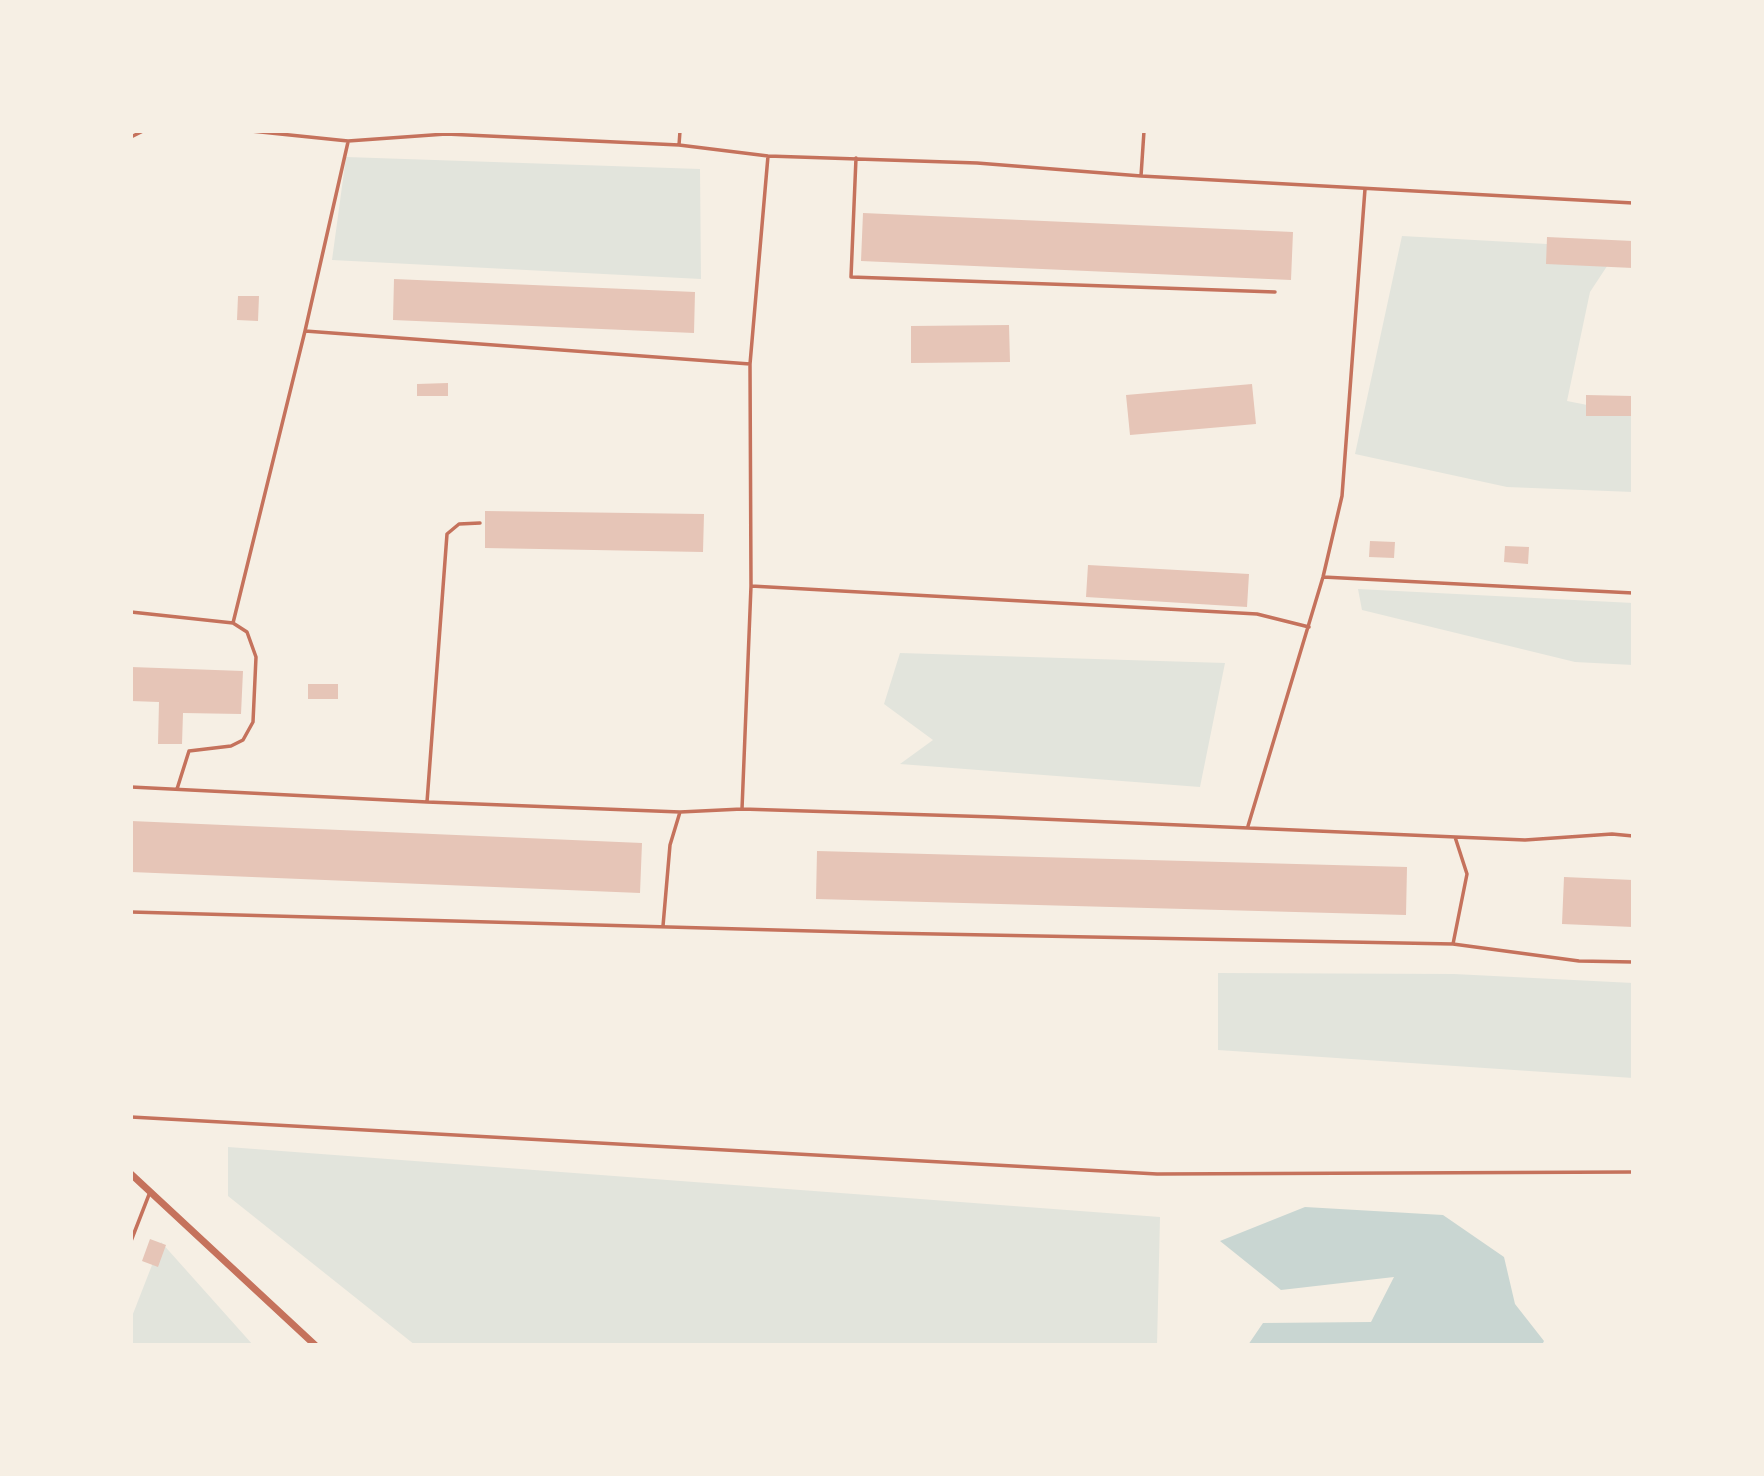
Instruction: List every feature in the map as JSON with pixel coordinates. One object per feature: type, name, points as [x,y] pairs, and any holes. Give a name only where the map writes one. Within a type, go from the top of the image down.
[{"type":"street","points":[[131,1174],[315,1345]]},
{"type":"lane","points":[[131,137],[143,131]]},
{"type":"lane","points":[[251,131],[348,141],[447,133],[679,145],[768,156],[856,158],[1633,203]]},
{"type":"lane","points":[[679,145],[680,131]]},
{"type":"lane","points":[[1141,176],[1143,131]]},
{"type":"lane","points":[[233,623],[305,331],[348,141]]},
{"type":"lane","points":[[742,809],[751,586],[750,364],[768,156]]},
{"type":"lane","points":[[856,158],[851,277],[1275,292]]},
{"type":"lane","points":[[1248,826],[1323,578],[1342,496],[1365,189]]},
{"type":"lane","points":[[305,331],[750,364]]},
{"type":"lane","points":[[427,802],[447,534],[459,524],[480,523]]},
{"type":"lane","points":[[1323,578],[1633,593]]},
{"type":"lane","points":[[751,586],[1257,614],[1309,627]]},
{"type":"lane","points":[[131,612],[233,623],[247,632],[256,657],[253,722],[243,740],[232,746],[189,751],[177,789]]},
{"type":"lane","points":[[131,787],[427,802],[680,811],[742,809],[1248,826],[1525,840],[1612,834],[1633,836]]},
{"type":"lane","points":[[663,926],[670,845],[680,811]]},
{"type":"lane","points":[[1453,944],[1466,874],[1455,836]]},
{"type":"lane","points":[[131,912],[1453,944],[1579,961],[1633,962]]},
{"type":"lane","points":[[131,1116],[1157,1174],[1633,1172]]},
{"type":"lane","points":[[131,1241],[150,1192]]},
{"type":"shaded area","points":[[346,157],[700,169],[701,279],[332,260]]},
{"type":"shaded area","points":[[1402,236],[1619,248],[1590,292],[1567,401],[1633,414],[1633,492],[1507,487],[1355,454]]},
{"type":"shaded area","points":[[1358,589],[1633,603],[1633,665],[1575,662],[1362,610]]},
{"type":"shaded area","points":[[900,653],[1225,663],[1200,787],[900,764],[933,740],[884,704]]},
{"type":"shaded area","points":[[1218,973],[1454,974],[1633,983],[1633,1078],[1218,1050]]},
{"type":"shaded area","points":[[228,1147],[1160,1217],[1157,1345],[415,1345],[228,1196]]},
{"type":"shaded area","points":[[1305,1207],[1443,1215],[1504,1257],[1515,1304],[1544,1341],[1542,1345],[1248,1345],[1263,1323],[1371,1322],[1394,1277],[1281,1290],[1220,1241]]},
{"type":"shaded area","points":[[161,1242],[253,1345],[131,1345],[131,1319]]},
{"type":"building","points":[[863,213],[1293,232],[1291,280],[861,261]]},
{"type":"building","points":[[1547,237],[1633,241],[1633,268],[1546,264]]},
{"type":"building","points":[[394,279],[695,292],[694,333],[393,320]]},
{"type":"building","points":[[238,296],[259,296],[258,321],[237,320]]},
{"type":"building","points":[[1009,325],[1010,362],[911,363],[911,326]]},
{"type":"building","points":[[448,383],[448,396],[417,396],[417,384]]},
{"type":"building","points":[[1252,384],[1256,424],[1130,435],[1126,395]]},
{"type":"building","points":[[1586,395],[1633,396],[1633,416],[1586,416]]},
{"type":"building","points":[[485,511],[704,514],[703,552],[485,548]]},
{"type":"building","points":[[1370,541],[1395,542],[1394,558],[1369,557]]},
{"type":"building","points":[[1505,546],[1529,547],[1528,564],[1504,562]]},
{"type":"building","points":[[1088,565],[1249,574],[1247,607],[1086,597]]},
{"type":"building","points":[[131,667],[243,671],[241,714],[183,713],[182,744],[158,744],[159,702],[131,701]]},
{"type":"building","points":[[308,684],[338,684],[338,699],[308,699]]},
{"type":"building","points":[[131,821],[642,843],[640,893],[131,872]]},
{"type":"building","points":[[817,851],[1407,867],[1406,915],[816,899]]},
{"type":"building","points":[[1564,877],[1633,880],[1633,927],[1562,924]]},
{"type":"building","points":[[150,1239],[166,1245],[158,1267],[142,1261]]}]
